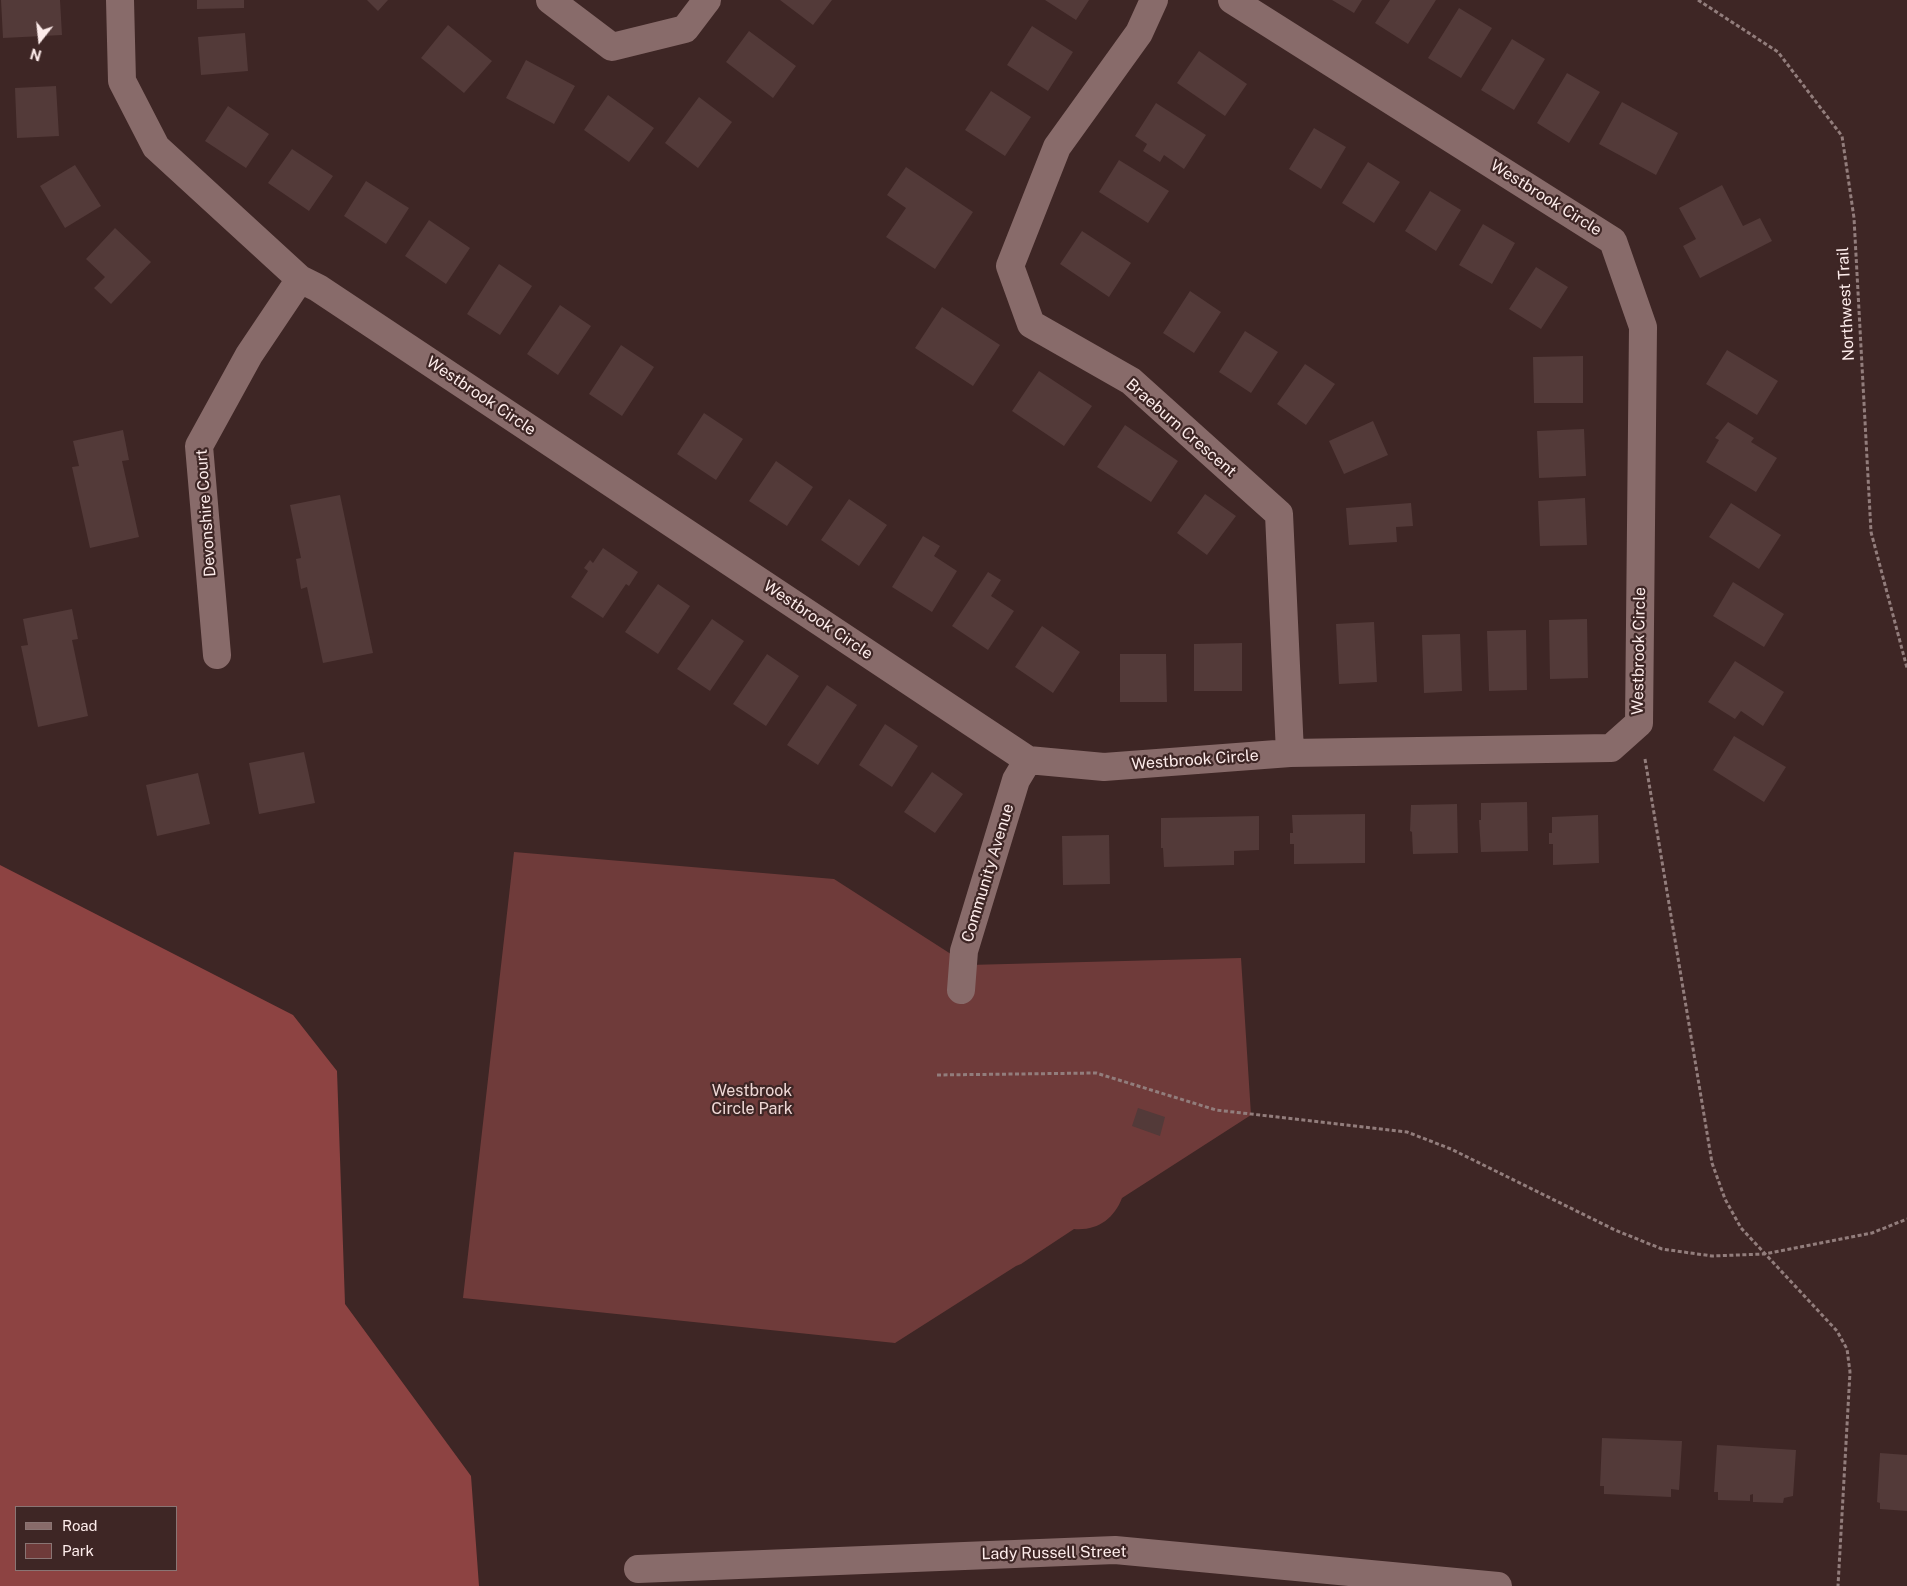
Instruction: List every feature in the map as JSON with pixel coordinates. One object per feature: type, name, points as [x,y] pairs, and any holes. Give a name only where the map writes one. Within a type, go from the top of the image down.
[{"type":"street","name":"Westbrook Circle","points":[[120,0],[122,80],[156,147],[300,278],[335,299],[1028,760],[1104,767],[1290,753],[1611,748],[1638,723],[1643,327],[1613,241],[1232,0]]},
{"type":"street","points":[[550,0],[612,47],[684,29],[707,0]]},
{"type":"street","name":"Braeburn Crescent","points":[[1154,0],[1139,33],[1056,147],[1010,266],[1031,324],[1131,381],[1280,514],[1290,753]]},
{"type":"street","name":"Devonshire Court","points":[[217,655],[199,446],[249,355],[300,278]]},
{"type":"street","name":"Community Avenue","points":[[961,990],[964,951],[1016,780],[1028,760]]},
{"type":"street","name":"Lady Russell Street","points":[[638,1569],[1115,1550],[1388,1581],[1498,1586]]},
{"type":"path","name":"Northwest Trail","points":[[1698,0],[1778,52],[1842,136],[1854,218],[1871,532],[1907,668]]},
{"type":"path","points":[[1638,723],[1712,1163],[1725,1199],[1741,1228],[1836,1331],[1847,1349],[1850,1372],[1838,1586]]},
{"type":"path","points":[[937,1075],[1096,1073],[1216,1110],[1406,1132],[1451,1149],[1615,1230],[1662,1249],[1712,1256],[1764,1254],[1872,1233],[1907,1219]]},
{"type":"green space","name":"Westbrook Circle Park","points":[[514,852],[834,879],[968,965],[1241,958],[1251,1115],[1122,1198],[1114,1212],[1104,1222],[1090,1228],[1074,1229],[895,1343],[463,1298]]},
{"type":"shaded area","points":[[0,865],[293,1015],[337,1071],[345,1304],[471,1476],[479,1586],[0,1586]]},
{"type":"building","points":[[1,0],[60,0],[62,35],[3,38]]},
{"type":"building","points":[[197,0],[244,0],[244,8],[197,9]]},
{"type":"building","points":[[367,0],[388,0],[378,11]]},
{"type":"building","points":[[780,0],[832,0],[813,25]]},
{"type":"building","points":[[1045,0],[1089,0],[1076,20]]},
{"type":"building","points":[[1332,0],[1362,0],[1354,13]]},
{"type":"building","points":[[1390,0],[1436,0],[1408,44],[1375,23]]},
{"type":"building","points":[[1459,8],[1492,28],[1461,78],[1428,58]]},
{"type":"building","points":[[448,25],[492,61],[464,93],[421,58]]},
{"type":"building","points":[[1032,26],[1073,52],[1048,91],[1007,65]]},
{"type":"building","points":[[749,31],[796,66],[773,98],[726,62]]},
{"type":"building","points":[[245,33],[248,71],[201,75],[198,37]]},
{"type":"building","points":[[1512,39],[1545,59],[1514,110],[1481,90]]},
{"type":"building","points":[[1199,51],[1247,84],[1225,116],[1177,83]]},
{"type":"building","points":[[526,60],[575,86],[554,124],[506,98]]},
{"type":"building","points":[[1567,73],[1600,92],[1569,143],[1537,123]]},
{"type":"building","points":[[56,86],[59,136],[17,138],[15,88]]},
{"type":"building","points":[[991,91],[1031,117],[1005,156],[965,130]]},
{"type":"building","points":[[608,95],[654,128],[629,162],[584,130]]},
{"type":"building","points":[[699,97],[732,122],[698,168],[665,143]]},
{"type":"building","points":[[1622,102],[1678,133],[1656,175],[1599,144]]},
{"type":"building","points":[[1156,103],[1206,135],[1184,169],[1164,155],[1160,162],[1143,151],[1147,144],[1135,136]]},
{"type":"building","points":[[228,106],[269,134],[246,168],[205,141]]},
{"type":"building","points":[[1314,128],[1346,147],[1321,189],[1289,169]]},
{"type":"building","points":[[292,149],[333,176],[309,211],[268,183]]},
{"type":"building","points":[[1119,160],[1169,191],[1148,223],[1099,192]]},
{"type":"building","points":[[1368,162],[1400,182],[1374,223],[1342,203]]},
{"type":"building","points":[[75,165],[101,206],[65,228],[40,186]]},
{"type":"building","points":[[906,167],[973,212],[935,269],[886,237],[906,208],[887,195]]},
{"type":"building","points":[[366,181],[409,208],[386,244],[344,216]]},
{"type":"building","points":[[1722,185],[1743,226],[1760,218],[1772,241],[1700,278],[1683,246],[1696,239],[1679,208]]},
{"type":"building","points":[[1430,191],[1461,210],[1436,251],[1405,231]]},
{"type":"building","points":[[429,220],[470,248],[446,284],[405,256]]},
{"type":"building","points":[[1483,224],[1515,243],[1492,284],[1459,265]]},
{"type":"building","points":[[115,228],[151,262],[111,304],[94,288],[105,277],[86,259]]},
{"type":"building","points":[[1082,231],[1131,263],[1109,297],[1060,264]]},
{"type":"building","points":[[499,264],[532,286],[500,335],[467,314]]},
{"type":"building","points":[[1536,267],[1568,287],[1541,329],[1509,309]]},
{"type":"building","points":[[1190,291],[1221,312],[1194,353],[1163,333]]},
{"type":"building","points":[[560,305],[591,326],[558,375],[527,354]]},
{"type":"building","points":[[942,307],[1000,345],[973,386],[915,348]]},
{"type":"building","points":[[1245,331],[1278,352],[1251,393],[1219,372]]},
{"type":"building","points":[[621,345],[654,367],[622,416],[589,394]]},
{"type":"building","points":[[1727,350],[1778,381],[1757,415],[1706,384]]},
{"type":"building","points":[[1583,356],[1583,403],[1534,403],[1533,357]]},
{"type":"building","points":[[1305,364],[1335,384],[1306,425],[1277,404]]},
{"type":"building","points":[[1039,371],[1092,406],[1064,446],[1012,411]]},
{"type":"building","points":[[704,413],[743,439],[716,480],[677,454]]},
{"type":"building","points":[[1373,421],[1388,455],[1344,474],[1329,441]]},
{"type":"building","points":[[1728,422],[1754,438],[1751,442],[1777,458],[1756,492],[1706,462],[1719,440],[1715,438]]},
{"type":"building","points":[[1125,425],[1178,461],[1151,502],[1097,467]]},
{"type":"building","points":[[1584,429],[1586,476],[1539,478],[1537,431]]},
{"type":"building","points":[[123,430],[129,460],[122,461],[139,537],[90,548],[72,467],[79,466],[73,441]]},
{"type":"building","points":[[776,461],[813,487],[787,526],[749,501]]},
{"type":"building","points":[[1205,494],[1236,516],[1207,555],[1177,533]]},
{"type":"building","points":[[340,495],[373,653],[323,663],[307,587],[301,589],[296,559],[301,558],[290,505]]},
{"type":"building","points":[[1585,498],[1587,545],[1540,546],[1538,501]]},
{"type":"building","points":[[849,499],[887,525],[859,566],[821,540]]},
{"type":"building","points":[[1411,503],[1413,526],[1396,527],[1397,542],[1349,545],[1346,508]]},
{"type":"building","points":[[1731,503],[1781,535],[1759,569],[1709,537]]},
{"type":"building","points":[[923,536],[940,546],[934,556],[957,571],[932,612],[892,587]]},
{"type":"building","points":[[603,548],[638,572],[629,586],[626,584],[603,618],[571,597],[588,571],[584,568],[590,560],[593,563]]},
{"type":"building","points":[[988,572],[1001,580],[991,596],[1014,611],[988,650],[952,626]]},
{"type":"building","points":[[1733,582],[1784,614],[1764,647],[1713,616]]},
{"type":"building","points":[[658,584],[690,606],[658,654],[625,632]]},
{"type":"building","points":[[72,609],[78,639],[72,640],[88,716],[38,727],[21,646],[28,645],[23,619]]},
{"type":"building","points":[[712,619],[744,641],[710,691],[677,669]]},
{"type":"building","points":[[1587,619],[1588,678],[1550,679],[1549,620]]},
{"type":"building","points":[[1374,622],[1377,682],[1339,684],[1336,624]]},
{"type":"building","points":[[1042,626],[1080,652],[1053,693],[1015,667]]},
{"type":"building","points":[[1526,630],[1527,690],[1489,691],[1487,631]]},
{"type":"building","points":[[1460,634],[1462,691],[1424,693],[1422,635]]},
{"type":"building","points":[[1242,643],[1242,691],[1194,691],[1194,644]]},
{"type":"building","points":[[767,654],[799,676],[766,726],[733,704]]},
{"type":"building","points":[[1120,654],[1166,654],[1167,702],[1120,702]]},
{"type":"building","points":[[1735,661],[1784,692],[1763,726],[1741,711],[1735,719],[1708,702]]},
{"type":"building","points":[[827,685],[857,705],[818,765],[787,745]]},
{"type":"building","points":[[885,724],[918,746],[892,787],[859,765]]},
{"type":"building","points":[[1734,736],[1786,767],[1764,802],[1713,770]]},
{"type":"building","points":[[304,752],[315,803],[259,814],[249,763]]},
{"type":"building","points":[[932,772],[963,794],[935,833],[904,812]]},
{"type":"building","points":[[198,773],[210,824],[157,836],[146,785]]},
{"type":"building","points":[[1527,802],[1528,851],[1481,852],[1479,820],[1481,820],[1481,803]]},
{"type":"building","points":[[1457,804],[1458,853],[1413,854],[1412,832],[1410,831],[1411,805]]},
{"type":"building","points":[[1365,814],[1365,863],[1294,864],[1294,844],[1290,844],[1290,833],[1293,833],[1292,815]]},
{"type":"building","points":[[1598,815],[1599,863],[1553,865],[1553,844],[1549,844],[1549,833],[1552,833],[1552,817]]},
{"type":"building","points":[[1259,816],[1259,850],[1234,851],[1234,865],[1164,867],[1163,848],[1161,848],[1161,818]]},
{"type":"building","points":[[1109,835],[1110,884],[1063,885],[1062,836]]},
{"type":"building","points":[[1138,1108],[1165,1117],[1160,1136],[1132,1126]]},
{"type":"building","points":[[1602,1438],[1682,1441],[1679,1490],[1671,1489],[1671,1497],[1604,1494],[1604,1486],[1600,1486]]},
{"type":"building","points":[[1717,1445],[1796,1450],[1793,1496],[1784,1498],[1783,1503],[1753,1502],[1753,1494],[1750,1495],[1750,1501],[1718,1500],[1718,1492],[1714,1492]]},
{"type":"building","points":[[1880,1453],[1907,1455],[1907,1511],[1880,1509],[1880,1503],[1877,1502]]}]
